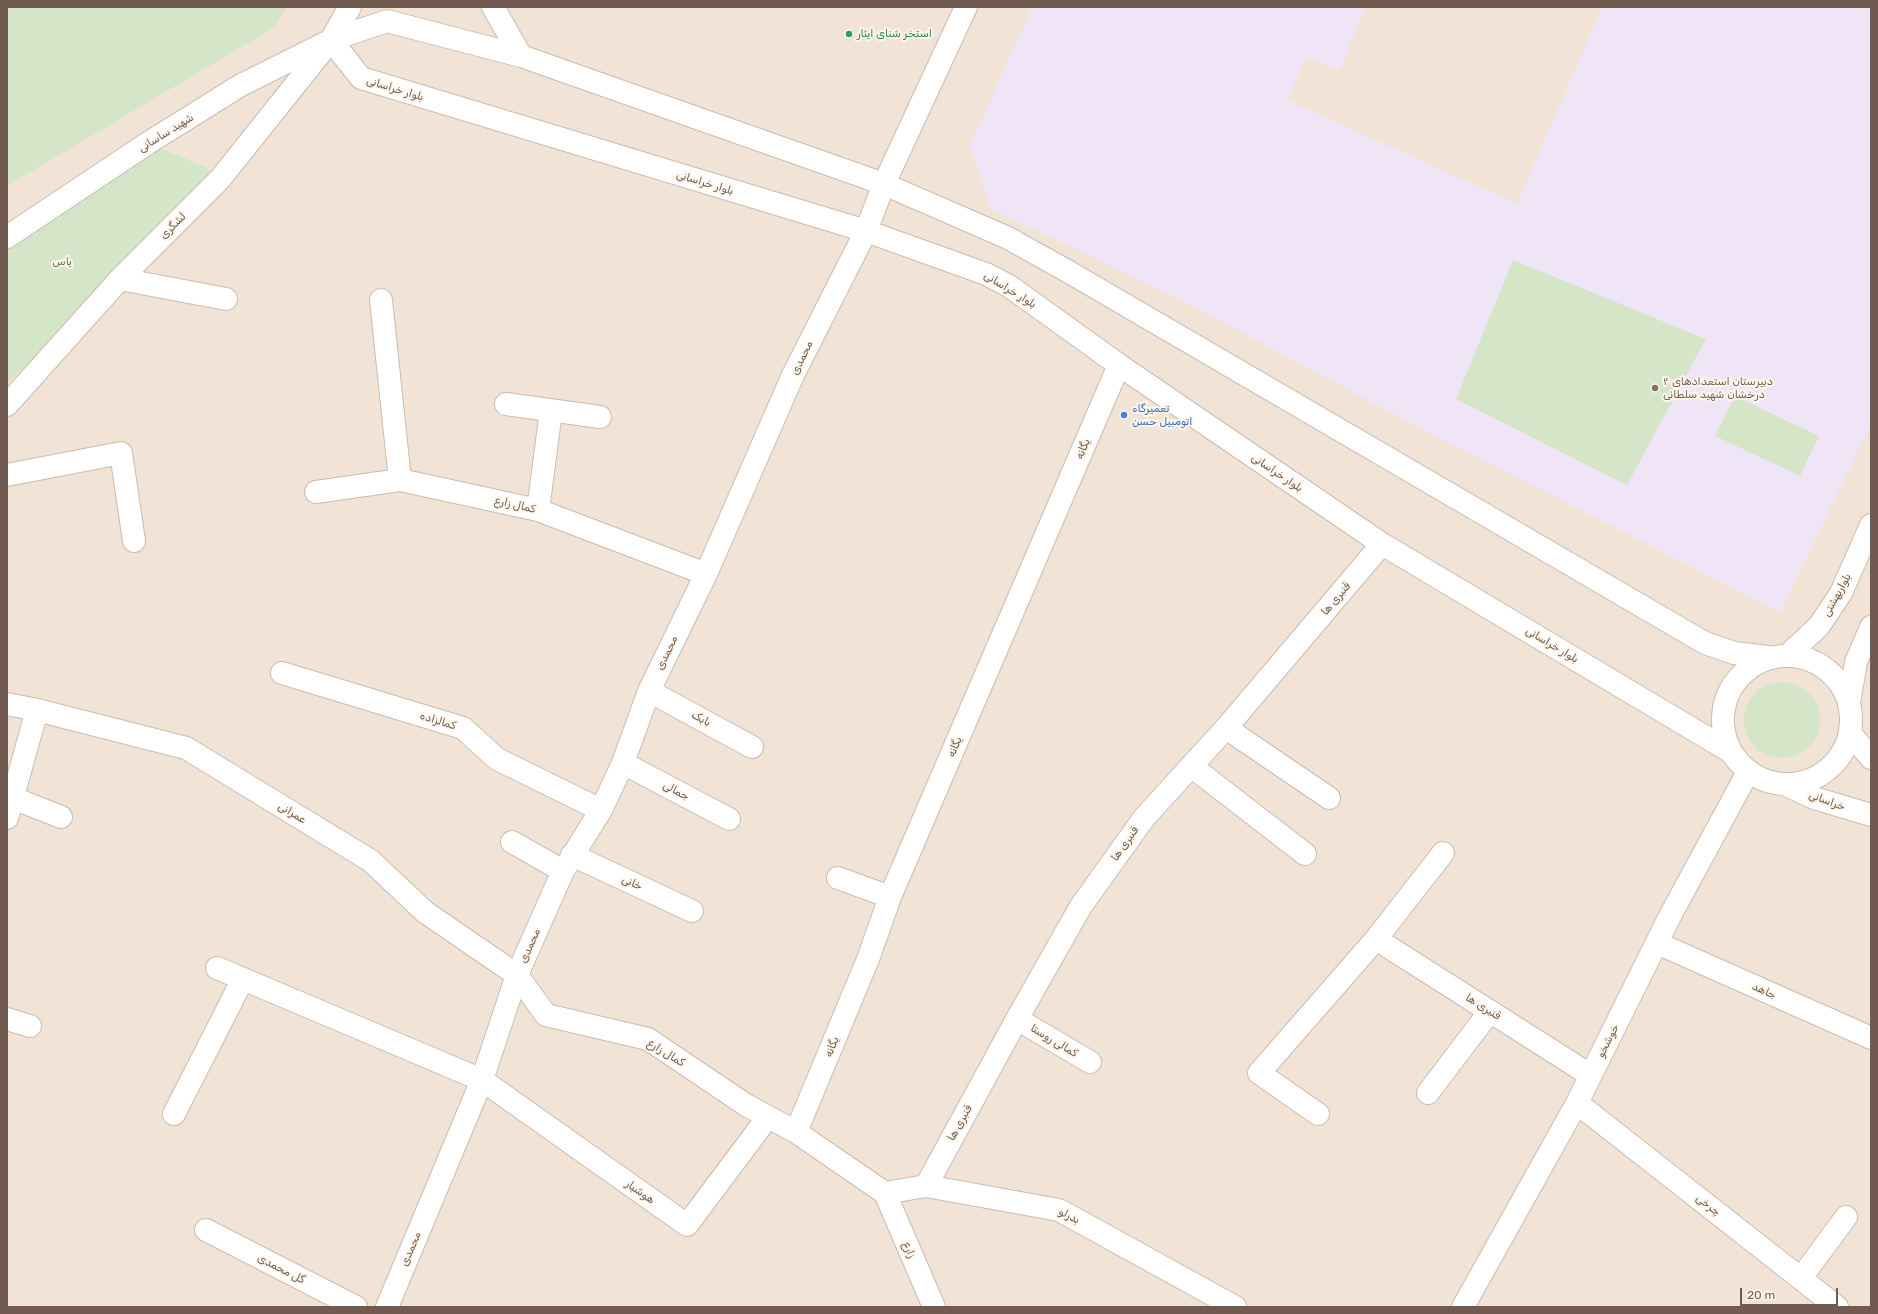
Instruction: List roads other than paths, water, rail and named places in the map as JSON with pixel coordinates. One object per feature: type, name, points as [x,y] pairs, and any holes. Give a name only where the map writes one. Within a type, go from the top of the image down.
[{"type":"street","name":"لشگری","points":[[7,405],[120,278],[220,180],[331,40],[350,7]]},
{"type":"street","points":[[493,7],[521,56]]},
{"type":"street","name":"محمدی","points":[[387,1307],[482,1080],[517,975],[568,863],[601,810],[623,763],[649,691],[706,574],[793,375],[866,231],[884,184],[966,7]]},
{"type":"street","points":[[331,40],[386,21],[521,56],[884,184],[1008,238],[1705,642],[1734,652],[1778,655],[1810,660],[1824,668],[1836,680],[1849,702],[1852,717],[1851,734],[1846,751],[1836,764],[1825,772],[1807,780],[1784,784],[1764,779],[1748,772],[1731,752],[1724,737],[1722,721],[1723,704],[1729,689],[1739,676],[1778,655]]},
{"type":"street","name":"بلوار خراسانی","points":[[331,40],[361,78],[866,231],[986,274],[1009,286],[1119,365],[1382,544],[1731,752]]},
{"type":"street","name":"شهید ساسانی","points":[[7,237],[148,143],[241,85],[331,40]]},
{"type":"street","points":[[120,278],[226,299]]},
{"type":"street","points":[[381,300],[400,480]]},
{"type":"street","name":"یگانه","points":[[796,1132],[868,959],[890,897],[1119,365]]},
{"type":"street","points":[[506,404],[551,412],[600,417]]},
{"type":"street","points":[[538,510],[551,412]]},
{"type":"street","points":[[7,475],[121,453],[134,541]]},
{"type":"street","name":"کمال زارع","points":[[316,492],[400,480],[538,510],[706,574]]},
{"type":"street","name":"بلواربهشتی","points":[[1778,655],[1819,626],[1841,593],[1871,525]]},
{"type":"street","name":"قنبری ها","points":[[926,1186],[1017,1019],[1086,900],[1144,818],[1226,728],[1382,544]]},
{"type":"street","points":[[1849,702],[1856,662],[1871,627]]},
{"type":"street","name":"کمالزاده","points":[[282,673],[463,728],[497,759],[601,810]]},
{"type":"street","name":"بابک","points":[[649,691],[752,747]]},
{"type":"street","name":"عمرانی","points":[[7,704],[37,710],[186,748],[371,861],[425,912],[517,975]]},
{"type":"street","points":[[37,710],[10,808],[61,817]]},
{"type":"street","points":[[1226,728],[1329,798]]},
{"type":"street","points":[[1851,734],[1871,758]]},
{"type":"street","name":"جمالی","points":[[623,763],[729,820]]},
{"type":"street","points":[[1191,766],[1305,854]]},
{"type":"street","name":"خوشخو","points":[[1463,1307],[1578,1103],[1590,1075],[1657,943],[1748,772]]},
{"type":"street","name":"خراسانی","points":[[1784,784],[1814,798],[1871,815]]},
{"type":"street","name":"خانی","points":[[512,842],[692,911]]},
{"type":"street","points":[[1318,1114],[1259,1073],[1376,939],[1443,853]]},
{"type":"street","points":[[838,878],[890,897]]},
{"type":"street","name":"قنبری ها","points":[[1376,939],[1590,1075]]},
{"type":"street","name":"جاهد","points":[[1657,943],[1871,1038]]},
{"type":"street","points":[[217,968],[482,1080]]},
{"type":"street","name":"کمال زارع","points":[[517,975],[546,1015],[648,1040],[746,1105],[796,1132],[885,1193]]},
{"type":"street","points":[[174,1114],[243,979]]},
{"type":"street","points":[[1428,1093],[1490,1011]]},
{"type":"street","name":"کمالی روستا","points":[[1017,1019],[1090,1062]]},
{"type":"street","points":[[7,1020],[30,1026]]},
{"type":"street","name":"هوشیار","points":[[482,1080],[687,1225],[768,1117]]},
{"type":"street","name":"چرخی","points":[[1578,1103],[1837,1307]]},
{"type":"street","name":"بدرلو","points":[[885,1193],[926,1186],[1059,1210],[1235,1307]]},
{"type":"street","name":"زارع","points":[[885,1193],[934,1307]]},
{"type":"street","points":[[1801,1278],[1846,1217]]},
{"type":"street","name":"گل محمدی","points":[[206,1230],[356,1307]]},
{"type":"place","name":"استخر شنای ایثار","points":[[849,34]]},
{"type":"place","name":"۴ دبیرستان استعدادهای درخشان شهید سلطانی","points":[[1655,388]]},
{"type":"place","name":"تعمیرگاه اتومبیل حسن","points":[[1124,415]]},
{"type":"park label","name":"یاس","points":[[62,262]]}]
